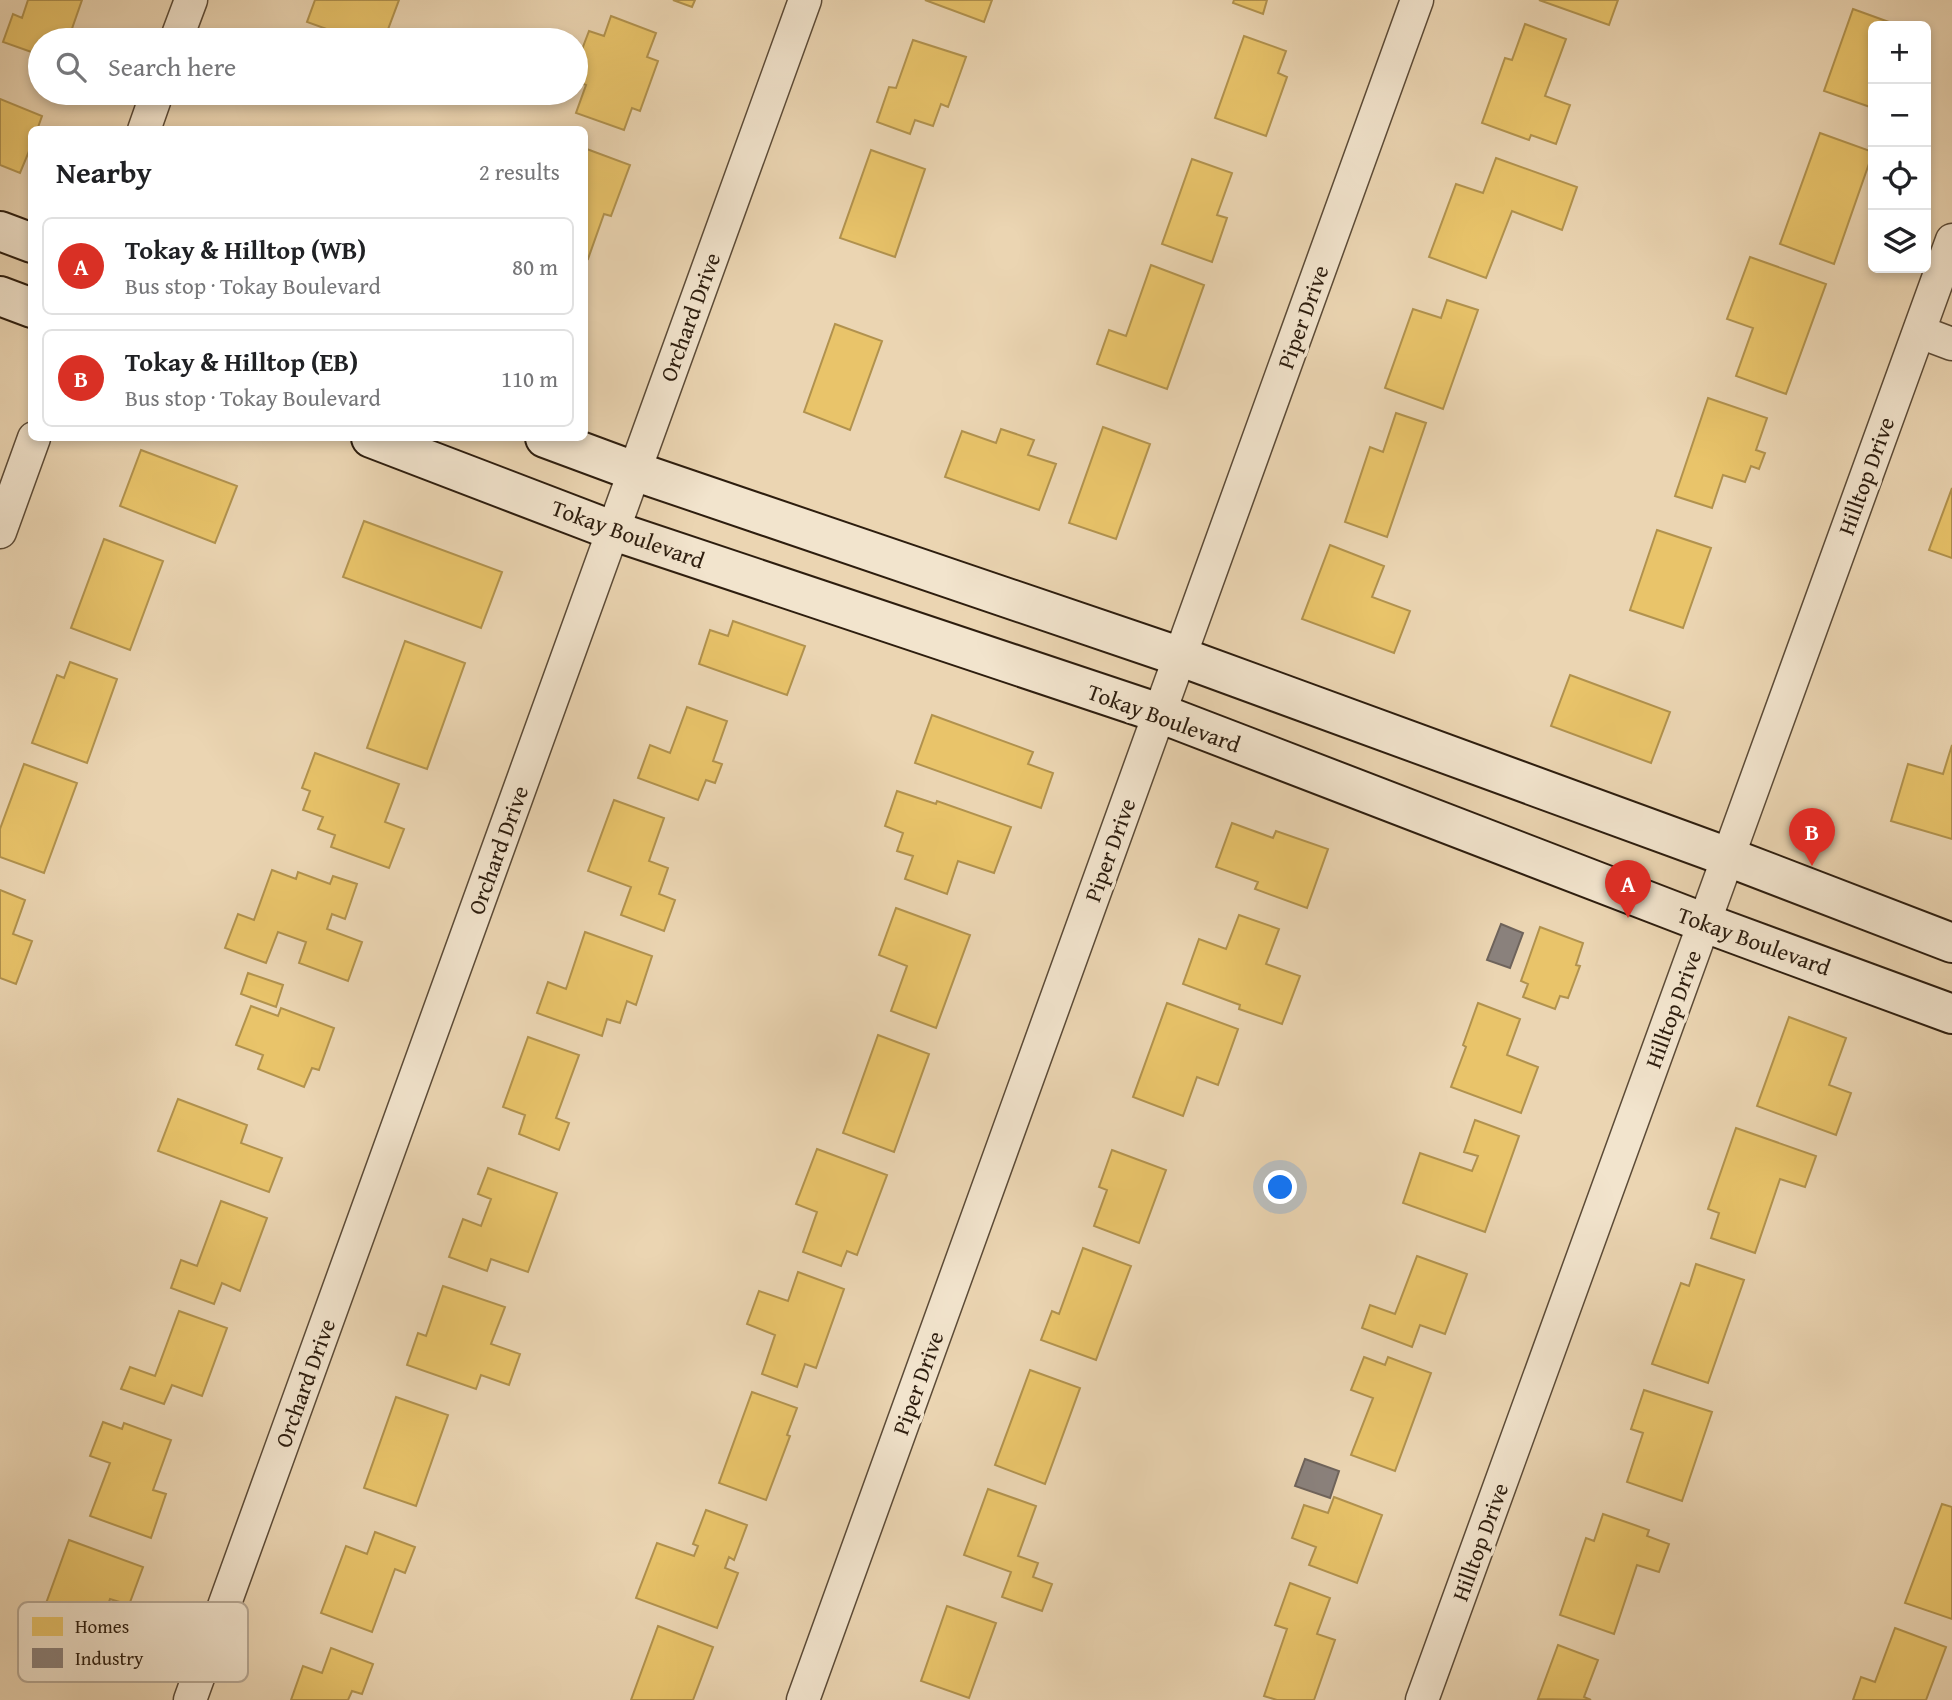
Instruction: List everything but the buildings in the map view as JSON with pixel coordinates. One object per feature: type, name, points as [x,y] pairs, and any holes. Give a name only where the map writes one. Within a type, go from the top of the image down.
[{"type":"street","points":[[180,28],[191,0]]},
{"type":"street","name":"Orchard Drive","points":[[226,1602],[805,0]]},
{"type":"street","name":"Piper Drive","points":[[803,1700],[1417,0]]},
{"type":"street","points":[[145,126],[153,105]]},
{"type":"street","points":[[0,231],[28,242]]},
{"type":"street","name":"Hilltop Drive","points":[[1422,1700],[1952,240]]},
{"type":"street","points":[[0,296],[28,306]]},
{"type":"street","points":[[1920,331],[1952,344]]},
{"type":"street","points":[[0,532],[33,441]]},
{"type":"street","name":"Tokay Boulevard","points":[[379,441],[614,531],[1159,713],[1704,923],[1952,1014]]},
{"type":"street","points":[[553,441],[1181,657],[1728,857],[1952,943]]},
{"type":"street","name":"Orchard Drive","points":[[190,1700],[197,1682]]},
{"type":"place","name":"Tokay & Hilltop (EB)","points":[[1812,866]]},
{"type":"place","name":"Tokay & Hilltop (WB)","points":[[1628,918]]}]
